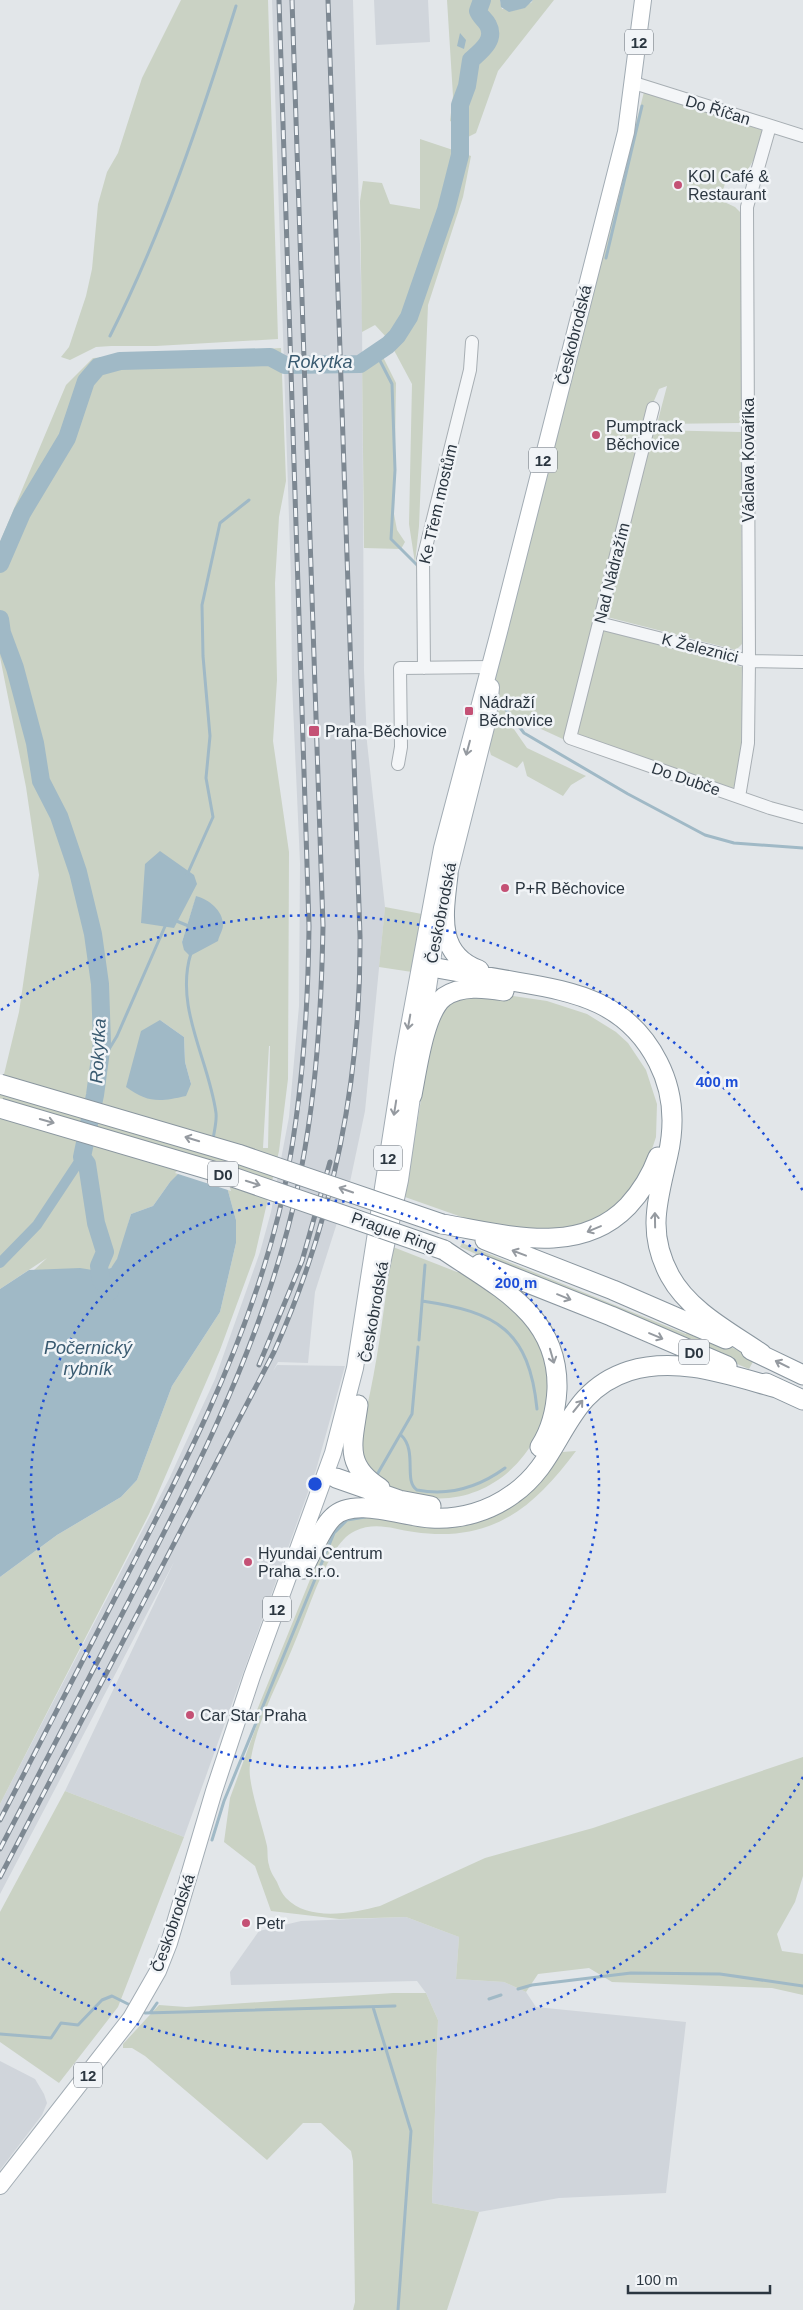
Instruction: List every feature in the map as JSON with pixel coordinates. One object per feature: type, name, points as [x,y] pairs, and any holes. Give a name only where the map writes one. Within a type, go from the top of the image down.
[{"type":"highway","points":[[448,875],[445,924],[453,953],[470,967],[518,982]]},
{"type":"highway","points":[[425,970],[518,982],[569,991],[600,1003],[626,1020],[651,1049],[666,1082],[671,1110],[669,1146],[655,1208],[656,1233],[661,1255],[677,1287],[691,1303],[762,1354],[803,1374]]},
{"type":"highway","points":[[425,970],[563,998],[594,1010],[618,1025],[634,1040],[651,1065],[662,1101],[664,1122],[661,1144],[650,1175],[636,1197],[621,1213],[603,1225],[579,1234],[532,1238],[461,1229]]},
{"type":"highway","points":[[412,1095],[430,1020],[436,1006],[446,996],[459,991],[482,988],[563,998]]},
{"type":"highway","name":"Prague Ring","points":[[0,1084],[238,1154],[461,1229],[613,1290],[762,1354]]},
{"type":"highway","name":"Prague Ring","points":[[0,1108],[236,1178],[450,1253],[611,1316],[777,1388]]},
{"type":"highway","points":[[330,1481],[418,1505],[442,1506],[468,1502],[489,1494],[508,1483],[525,1468],[539,1449],[551,1424],[555,1404],[556,1375],[552,1352],[534,1319],[513,1297],[450,1253]]},
{"type":"highway","points":[[303,1570],[329,1521],[345,1510],[360,1507],[431,1518],[452,1518],[477,1512],[502,1502],[518,1491],[541,1468],[579,1405],[596,1388],[619,1375],[654,1366],[684,1366],[777,1388],[803,1400]]},
{"type":"highway","points":[[358,1405],[352,1448],[357,1468],[378,1487],[418,1505]]},
{"type":"highway","points":[[330,1481],[431,1518]]},
{"type":"main road","name":"Českobrodská","points":[[0,2186],[72,2096],[149,1990],[169,1943],[214,1791],[252,1676],[330,1481],[358,1405],[379,1277],[400,1180],[412,1095],[425,970],[442,848],[626,132],[634,83],[643,0]]},
{"type":"main road","name":"Českobrodská","points":[[234,1735],[261,1681],[303,1570],[330,1481],[355,1368],[403,1060],[490,710],[490,667]]},
{"type":"street","name":"Do Říčan","points":[[634,83],[803,136]]},
{"type":"street","name":"Václava Kovaříka","points":[[739,797],[748,743],[747,207],[770,126]]},
{"type":"street","name":"Ke Třem mostům","points":[[424,668],[423,559],[470,370],[472,342]]},
{"type":"street","name":"Nad Nádražím","points":[[570,738],[653,408]]},
{"type":"street","name":"K Železnici","points":[[599,623],[749,661],[803,662]]},
{"type":"street","points":[[398,764],[401,747],[400,668],[490,667]]},
{"type":"street","name":"Do Dubče","points":[[570,738],[739,797],[803,817]]},
{"type":"shaded area","points":[[181,0],[268,0],[278,339],[156,346],[96,347],[70,360],[61,357],[69,347],[86,296],[92,269],[98,204],[107,172],[118,153],[142,78]]},
{"type":"shaded area","points":[[272,0],[353,0],[362,313],[364,671],[367,742],[385,907],[365,1111],[350,1182],[315,1292],[308,1363],[278,1362],[273,1371],[277,1365],[345,1366],[316,1470],[184,1837],[65,1791],[174,1562],[0,1894],[0,1804],[169,1479],[215,1379],[260,1252],[271,1212],[289,1117],[299,1006],[300,863],[292,683],[291,579]]},
{"type":"shaded area","points":[[374,0],[428,0],[430,42],[376,45]]},
{"type":"shaded area","points":[[447,0],[500,0],[502,9],[531,3],[533,0],[554,0],[498,71],[476,133],[468,137],[458,136],[456,124],[450,121],[453,96]]},
{"type":"shaded area","points":[[644,92],[762,130],[754,159],[742,180],[727,177],[720,200],[735,207],[743,215],[741,215],[741,423],[657,424],[667,386],[659,389],[651,408],[565,740],[515,717],[511,725],[527,748],[586,776],[571,785],[563,796],[527,776],[523,761],[517,768],[491,755],[488,743],[489,712],[505,633]]},
{"type":"shaded area","points":[[420,139],[471,156],[463,197],[428,305],[419,526],[415,563],[409,524],[412,384],[388,339],[375,325],[362,332],[360,201],[363,181],[382,183],[390,204],[420,209]]},
{"type":"shaded area","points":[[377,345],[396,383],[394,514],[397,530],[405,542],[401,549],[364,548],[362,353]]},
{"type":"shaded area","points":[[281,348],[286,481],[279,517],[275,583],[277,680],[273,741],[289,852],[288,1079],[279,1151],[255,1255],[220,1350],[149,1514],[0,1804],[0,1577],[57,1535],[121,1497],[137,1480],[172,1386],[220,1312],[236,1243],[236,1220],[225,1180],[170,1182],[153,1206],[131,1214],[121,1251],[111,1268],[34,1270],[47,1258],[0,1289],[0,1091],[19,1012],[39,875],[26,787],[0,657],[0,542],[66,385],[93,358]],"holes":[[[196,897],[200,949],[190,956],[182,942]],[[160,1020],[184,1037],[185,1062],[191,1084]],[[269,1046],[270,1046],[268,1148],[263,1148]]]},
{"type":"shaded area","points":[[653,430],[741,432],[742,644],[736,650],[607,617]]},
{"type":"shaded area","points":[[604,630],[742,667],[741,751],[736,781],[732,789],[576,735]]},
{"type":"shaded area","points":[[385,907],[422,914],[412,972],[379,967]]},
{"type":"shaded area","points":[[500,994],[547,1001],[587,1014],[616,1032],[628,1043],[646,1070],[657,1104],[656,1137],[644,1173],[607,1215],[556,1234],[473,1221],[405,1197],[433,1027],[453,998]]},
{"type":"shaded area","points":[[462,1243],[686,1334],[689,1328],[755,1358],[749,1369],[460,1247]]},
{"type":"shaded area","points":[[393,1247],[457,1272],[462,1271],[492,1291],[533,1328],[547,1364],[548,1398],[539,1430],[522,1458],[498,1480],[469,1494],[436,1498],[400,1491],[378,1480],[368,1470],[358,1448],[358,1439],[374,1370]]},
{"type":"shaded area","points":[[576,1451],[560,1472],[526,1505],[508,1517],[488,1526],[466,1532],[441,1534],[377,1526],[362,1528],[352,1533],[339,1545],[316,1587],[267,1706],[253,1750],[250,1765],[251,1782],[267,1846],[270,1869],[285,1896],[295,1906],[318,1913],[331,1914],[369,1909],[380,1906],[485,1858],[593,1828],[803,1757],[803,1876],[795,1902],[777,1934],[782,1951],[803,1954],[803,1995],[772,1988],[612,1982],[589,1968],[538,1974],[526,1992],[504,1982],[456,1979],[459,1937],[406,1917],[339,1919],[271,1911],[255,1866],[224,1842],[230,1798],[257,1723],[253,1720],[331,1528],[355,1513],[426,1527],[524,1497],[545,1477],[562,1452]]},
{"type":"shaded area","points":[[65,1791],[184,1837],[118,2007],[59,2083],[0,2042],[0,1912]]},
{"type":"shaded area","points":[[406,1917],[459,1937],[456,1979],[504,1982],[526,1992],[536,2007],[686,2022],[666,2193],[559,2198],[479,2212],[432,2203],[438,2020],[426,1993],[417,1981],[231,1985],[230,1972],[259,1931],[301,1921]]},
{"type":"shaded area","points":[[393,1993],[426,1993],[438,2020],[432,2203],[479,2212],[447,2310],[353,2310],[355,2302],[353,2161],[351,2151],[321,2123],[303,2123],[267,2160],[145,2056],[132,2048],[123,2048],[123,2044],[159,2005],[186,2007]]},
{"type":"shaded area","points":[[0,2061],[35,2079],[47,2103],[42,2115],[0,2170]]},
{"type":"water","points":[[500,0],[533,0],[525,8],[509,12],[501,7]]},
{"type":"water","points":[[460,33],[466,40],[464,49],[457,46]]},
{"type":"water","points":[[160,851],[194,875],[197,884],[174,928],[141,923],[145,864]]},
{"type":"water","points":[[196,896],[210,903],[218,910],[223,927],[218,941],[190,956],[184,950],[182,942]]},
{"type":"water","points":[[160,1020],[184,1037],[185,1062],[191,1084],[186,1096],[154,1100],[141,1096],[126,1087],[141,1031]]},
{"type":"water","name":"Počernický rybník","points":[[183,1169],[225,1180],[236,1220],[236,1243],[220,1312],[172,1386],[137,1480],[121,1497],[57,1535],[0,1577],[0,1289],[29,1270],[80,1268],[99,1271],[111,1268],[117,1259],[131,1214],[153,1206],[170,1182]]},
{"type":"pier","points":[[181,1167],[227,1178],[231,1191],[175,1173]]},
{"type":"waterway","name":"Rokytka","points":[[0,564],[22,513],[67,438],[86,381],[98,367],[120,361],[270,357],[285,365],[360,364],[388,345],[397,336],[409,317],[446,210],[460,155],[460,105],[467,86],[471,60],[486,45],[490,36],[488,25],[478,11],[482,0]]},
{"type":"waterway","points":[[110,336],[147,256],[180,174],[236,6]]},
{"type":"waterway","points":[[606,258],[642,106]]},
{"type":"waterway","points":[[375,351],[392,384],[395,470],[391,539],[417,565]]},
{"type":"waterway","name":"Rokytka","points":[[98,367],[100,359]]},
{"type":"waterway","points":[[187,875],[213,817],[206,778],[210,736],[203,656],[202,605],[220,523],[249,500]]},
{"type":"waterway","name":"Rokytka","points":[[0,619],[2,633],[15,668],[35,743],[41,781],[59,816],[78,872],[93,934],[100,984],[102,1043],[95,1095],[82,1157],[87,1164],[96,1223],[105,1252],[99,1266],[101,1280],[110,1291]]},
{"type":"waterway","points":[[498,699],[524,733],[628,794],[705,835],[734,843],[803,848]]},
{"type":"waterway","points":[[174,920],[191,927]]},
{"type":"waterway","points":[[97,1069],[117,1036],[166,924]]},
{"type":"waterway","points":[[191,953],[187,973],[187,993],[194,1033],[207,1073],[216,1113],[213,1140]]},
{"type":"waterway","points":[[0,1263],[37,1225],[82,1157]]},
{"type":"waterway","points":[[419,1340],[425,1265]]},
{"type":"waterway","points":[[422,1301],[470,1311],[489,1319],[505,1330],[517,1343],[526,1360],[533,1382],[537,1409]]},
{"type":"waterway","points":[[378,1473],[412,1414],[418,1347]]},
{"type":"waterway","points":[[401,1435],[409,1449],[411,1480],[417,1490],[429,1492],[452,1491],[474,1485],[505,1468]]},
{"type":"waterway","points":[[212,1840],[224,1801],[334,1533],[347,1520],[365,1517]]},
{"type":"waterway","points":[[518,1989],[532,1985],[631,1973],[720,1974],[803,1986]]},
{"type":"waterway","points":[[489,1999],[501,1995]]},
{"type":"waterway","points":[[0,2034],[51,2038],[61,2023],[78,2025],[102,2000],[112,1996],[130,2005]]},
{"type":"waterway","points":[[150,2013],[157,2003]]},
{"type":"waterway","points":[[145,2013],[395,2006]]},
{"type":"waterway","points":[[373,2007],[411,2131],[398,2310]]},
{"type":"railway","points":[[0,1820],[162,1508],[186,1460],[229,1364],[265,1264],[279,1213],[293,1142],[305,1034],[309,926],[279,0]]},
{"type":"railway","points":[[0,1849],[175,1512],[216,1425],[253,1337],[269,1292],[283,1246],[302,1167],[314,1088],[323,926],[292,0]]},
{"type":"railway","points":[[0,1877],[274,1352],[295,1302],[312,1252],[340,1148],[349,1096],[355,1043],[359,990],[360,936],[328,0]]},
{"type":"railway","points":[[259,1365],[302,1261],[330,1162]]},
{"type":"place","name":"KOI Café & Restaurant","points":[[678,185]]},
{"type":"place","name":"Pumptrack Běchovice","points":[[596,435]]},
{"type":"place","name":"Nádraží Běchovice","points":[[469,711]]},
{"type":"place","name":"Praha-Běchovice","points":[[314,731]]},
{"type":"place","name":"P+R Běchovice","points":[[505,888]]},
{"type":"place","name":"Hyundai Centrum Praha s.r.o.","points":[[248,1562]]},
{"type":"place","name":"Car Star Praha","points":[[190,1715]]},
{"type":"place","name":"Petr","points":[[246,1923]]}]
